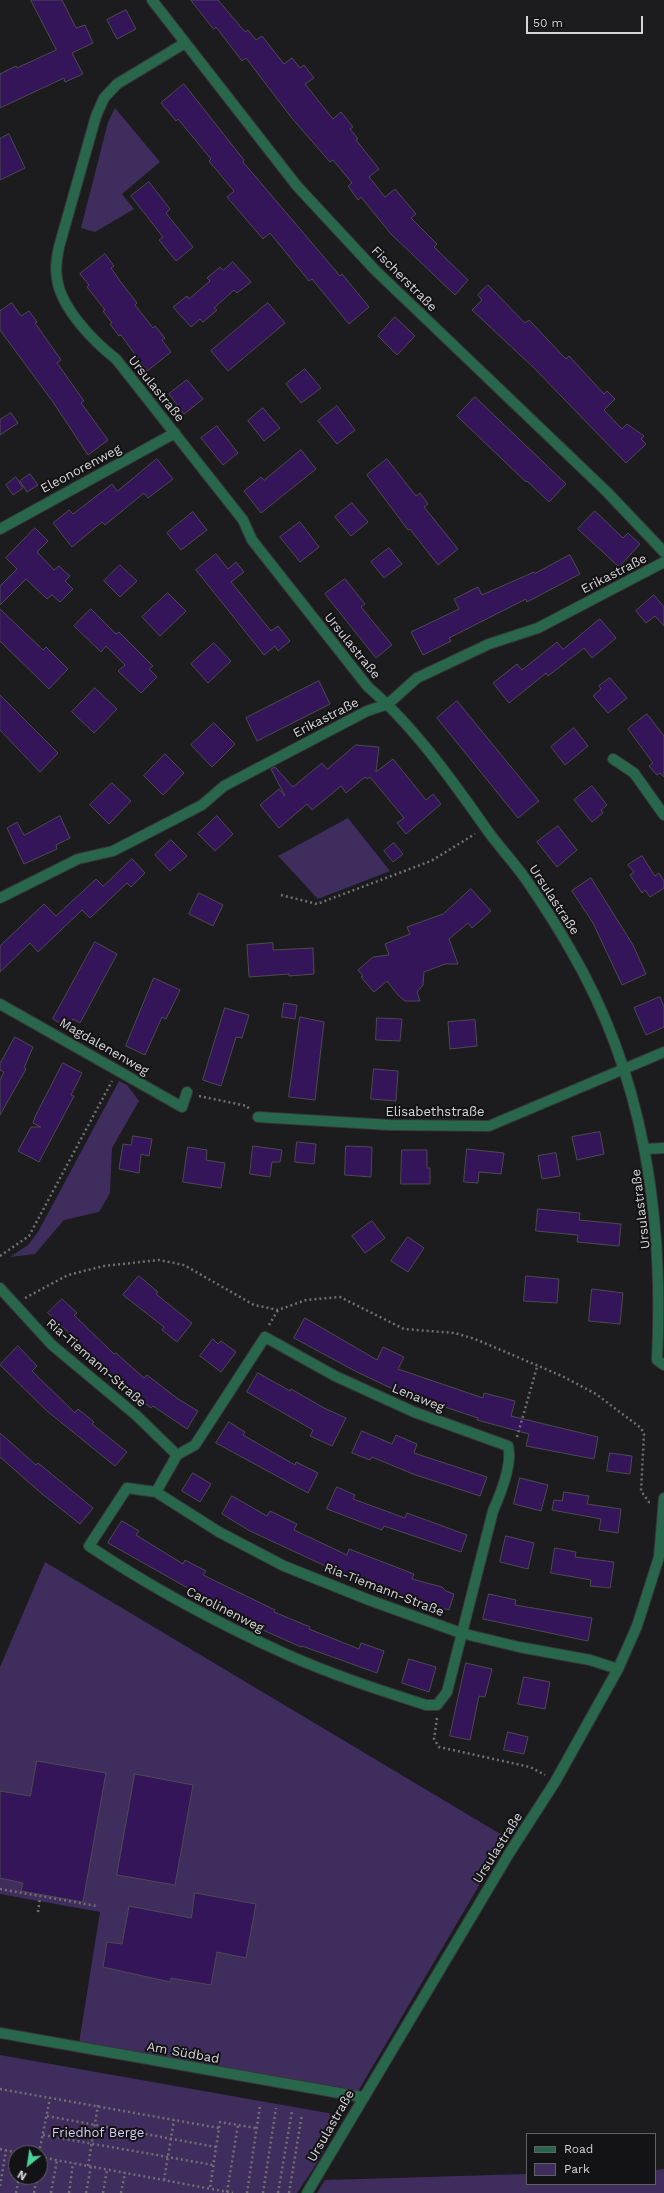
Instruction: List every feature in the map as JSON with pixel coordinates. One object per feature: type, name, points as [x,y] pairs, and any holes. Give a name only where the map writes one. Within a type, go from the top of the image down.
[{"type":"street","name":"Fischerstraße","points":[[152,0],[203,62],[297,186],[375,270],[607,492],[664,552]]},
{"type":"street","name":"Ursulastraße","points":[[186,43],[117,84],[104,98],[96,116],[56,262],[60,293],[68,307],[99,346],[116,359],[243,520],[252,540],[368,688],[388,704],[466,798],[485,828],[526,880],[570,949],[599,1003],[626,1068],[646,1150],[658,1246],[662,1307],[658,1360],[664,1365]]},
{"type":"street","name":"Eleonorenweg","points":[[0,529],[175,434]]},
{"type":"street","name":"Erikastraße","points":[[0,898],[78,859],[113,851],[202,805],[224,786],[367,712],[388,704],[417,678],[489,644],[538,628],[664,562]]},
{"type":"street","points":[[614,759],[634,773],[664,815]]},
{"type":"street","name":"Magdalenenweg","points":[[0,1004],[182,1106],[187,1092]]},
{"type":"street","name":"Elisabethstraße","points":[[258,1118],[390,1125],[489,1126],[664,1052]]},
{"type":"street","points":[[646,1150],[664,1148]]},
{"type":"street","name":"Ria-Tiemann-Straße","points":[[0,1288],[52,1345],[137,1416],[177,1454]]},
{"type":"street","points":[[156,1492],[177,1454],[195,1445],[265,1337]]},
{"type":"street","name":"Lenaweg","points":[[265,1337],[336,1376],[400,1405],[508,1446]]},
{"type":"street","points":[[437,1705],[447,1692],[493,1511],[499,1498],[510,1454],[508,1446]]},
{"type":"street","name":"Carolinenweg","points":[[156,1492],[127,1488],[88,1546],[156,1589],[200,1613],[289,1655],[359,1683],[426,1705],[437,1705]]},
{"type":"street","name":"Ria-Tiemann-Straße","points":[[156,1492],[219,1532],[284,1566],[369,1600],[461,1633],[519,1647],[590,1660],[618,1669]]},
{"type":"street","name":"Ursulastraße","points":[[307,2193],[362,2098],[555,1782],[618,1669],[635,1632],[659,1557],[664,1501]]},
{"type":"street","name":"Am Südbad","points":[[0,2033],[362,2098]]},
{"type":"path","points":[[281,895],[317,904],[431,861],[485,828]]},
{"type":"path","points":[[0,1256],[29,1236],[118,1071]]},
{"type":"path","points":[[187,1092],[247,1106],[258,1118]]},
{"type":"path","points":[[15,1306],[34,1292],[68,1275],[104,1266],[159,1260],[184,1265],[254,1305],[278,1310],[306,1300],[340,1297],[404,1329],[455,1333],[475,1339],[562,1376],[596,1394],[641,1428],[644,1434],[641,1491],[649,1502],[664,1501]]},
{"type":"path","points":[[265,1337],[268,1328],[278,1310]]},
{"type":"path","points":[[508,1446],[516,1439],[537,1366]]},
{"type":"path","points":[[437,1705],[438,1725],[434,1739],[439,1748],[530,1767],[555,1782]]},
{"type":"path","points":[[0,1889],[97,1906]]},
{"type":"path","points":[[38,1912],[40,1897]]},
{"type":"path","points":[[0,2089],[98,2105],[219,2128]]},
{"type":"path","points":[[41,2145],[50,2098]]},
{"type":"path","points":[[86,2193],[91,2144],[98,2105]]},
{"type":"path","points":[[247,2193],[260,2106]]},
{"type":"path","points":[[263,2193],[276,2108]]},
{"type":"path","points":[[278,2193],[292,2111]]},
{"type":"path","points":[[289,2193],[302,2114]]},
{"type":"path","points":[[47,2116],[216,2147]]},
{"type":"path","points":[[164,2180],[174,2120]]},
{"type":"path","points":[[210,2188],[220,2122],[256,2128]]},
{"type":"path","points":[[227,2192],[238,2125]]},
{"type":"path","points":[[43,2135],[213,2165]]},
{"type":"path","points":[[0,2149],[6,2150],[0,2186]]},
{"type":"path","points":[[48,2158],[233,2193]]},
{"type":"path","points":[[51,2193],[57,2160]]},
{"type":"path","points":[[69,2193],[73,2163]]},
{"type":"path","points":[[103,2193],[107,2170]]},
{"type":"path","points":[[120,2193],[125,2173]]},
{"type":"green space","points":[[115,108],[160,162],[122,194],[134,209],[95,232],[81,228],[108,122]]},
{"type":"green space","points":[[348,818],[390,871],[318,899],[278,856]]},
{"type":"green space","points":[[119,1081],[127,1085],[139,1101],[112,1148],[110,1193],[99,1212],[64,1220],[35,1254],[10,1257],[28,1245],[38,1232]]},
{"type":"green space","points":[[45,1562],[507,1838],[357,2093],[79,2043],[100,1912],[0,1894],[0,1667]]},
{"type":"green space","name":"Friedhof Berge","points":[[0,2055],[334,2115],[337,2124],[317,2163],[297,2193],[0,2193]]},
{"type":"green space","points":[[664,2169],[664,2193],[317,2193],[325,2180],[526,2174],[526,2185],[656,2185],[656,2170]]},
{"type":"building","points":[[31,0],[62,0],[76,28],[85,25],[93,43],[72,53],[83,74],[65,82],[64,78],[0,108],[0,74],[56,50]]},
{"type":"building","points":[[191,0],[218,0],[245,32],[248,30],[256,40],[262,36],[284,64],[292,58],[300,68],[304,65],[314,78],[305,84],[333,119],[341,112],[353,127],[350,129],[358,139],[356,140],[379,169],[369,177],[385,197],[395,189],[416,214],[411,218],[437,244],[434,247],[468,280],[455,295],[391,234],[361,197],[358,200],[348,186],[352,183],[333,160],[330,162],[291,117],[246,58],[242,61],[216,27],[214,29]]},
{"type":"building","points":[[126,10],[136,29],[117,39],[107,20]]},
{"type":"building","points":[[184,84],[244,160],[243,162],[340,276],[342,274],[369,307],[349,324],[312,279],[309,281],[270,233],[263,239],[227,197],[234,191],[209,161],[211,159],[178,119],[176,121],[161,103]]},
{"type":"building","points":[[9,134],[25,168],[0,180],[0,139]]},
{"type":"building","points":[[149,182],[170,209],[166,213],[193,247],[176,261],[159,240],[163,237],[131,196]]},
{"type":"building","points":[[105,254],[114,266],[111,268],[137,303],[135,305],[153,328],[155,326],[165,338],[162,340],[171,352],[147,371],[121,335],[119,336],[110,324],[112,323],[103,311],[105,310],[87,287],[89,285],[80,274]]},
{"type":"building","points":[[233,262],[251,282],[237,293],[234,290],[214,308],[217,310],[203,322],[200,319],[191,327],[173,307],[187,296],[189,299],[210,281],[207,278],[220,267],[223,270]]},
{"type":"building","points":[[488,285],[525,323],[529,320],[566,359],[569,356],[604,394],[607,391],[615,399],[604,410],[622,429],[627,424],[644,436],[641,439],[646,444],[626,463],[534,368],[472,310],[482,300],[478,295]]},
{"type":"building","points":[[12,303],[21,316],[29,311],[37,322],[35,323],[61,360],[57,363],[84,401],[81,403],[108,440],[88,455],[53,402],[0,330],[0,311]]},
{"type":"building","points":[[268,303],[285,323],[228,371],[211,351]]},
{"type":"building","points":[[395,317],[415,336],[397,355],[378,336]]},
{"type":"building","points":[[305,369],[321,388],[301,403],[286,384]]},
{"type":"building","points":[[187,380],[203,399],[184,414],[169,394]]},
{"type":"building","points":[[475,397],[566,484],[549,502],[457,416]]},
{"type":"building","points":[[337,406],[355,430],[337,444],[318,421]]},
{"type":"building","points":[[263,408],[280,428],[264,441],[248,421]]},
{"type":"building","points":[[11,413],[18,423],[0,435],[0,420]]},
{"type":"building","points":[[217,426],[238,453],[223,465],[201,438]]},
{"type":"building","points":[[301,450],[316,469],[261,513],[244,491],[261,477],[264,480]]},
{"type":"building","points":[[157,459],[173,479],[148,498],[144,493],[105,525],[102,522],[72,547],[53,523],[69,510],[73,514],[112,484],[117,491]]},
{"type":"building","points":[[387,459],[416,496],[420,493],[428,504],[424,507],[458,549],[438,565],[410,529],[408,530],[367,475]]},
{"type":"building","points":[[30,474],[38,485],[27,492],[20,481]]},
{"type":"building","points":[[16,477],[23,488],[13,495],[6,485]]},
{"type":"building","points":[[352,503],[368,522],[351,536],[335,517]]},
{"type":"building","points":[[595,511],[623,538],[628,533],[640,544],[619,567],[578,529]]},
{"type":"building","points":[[193,512],[207,530],[181,550],[167,533]]},
{"type":"building","points":[[300,522],[319,547],[300,562],[280,537]]},
{"type":"building","points":[[35,528],[48,541],[37,552],[54,570],[59,566],[70,576],[65,581],[73,589],[60,602],[52,595],[47,599],[26,579],[0,605],[0,586],[17,569],[6,558]]},
{"type":"building","points":[[389,548],[402,564],[384,578],[371,562]]},
{"type":"building","points":[[216,554],[228,569],[236,562],[244,572],[231,582],[271,631],[278,626],[290,641],[278,651],[275,646],[264,655],[196,570]]},
{"type":"building","points":[[570,555],[580,574],[527,602],[526,599],[449,638],[451,641],[423,655],[411,632],[459,609],[454,599],[478,587],[482,595],[534,572],[535,573]]},
{"type":"building","points":[[120,565],[137,581],[120,597],[104,581]]},
{"type":"building","points":[[345,579],[365,604],[361,607],[392,645],[376,658],[325,594]]},
{"type":"building","points":[[168,593],[186,611],[160,636],[142,617]]},
{"type":"building","points":[[654,595],[664,607],[664,626],[655,616],[646,623],[636,611]]},
{"type":"building","points":[[0,609],[43,650],[46,647],[68,669],[49,689],[0,641]]},
{"type":"building","points":[[91,609],[116,634],[119,632],[153,666],[149,669],[157,677],[141,693],[118,671],[125,665],[106,646],[101,652],[74,626]]},
{"type":"building","points":[[600,619],[616,638],[592,658],[584,648],[548,676],[546,673],[509,703],[493,683],[517,664],[522,670],[557,642],[563,649]]},
{"type":"building","points":[[214,643],[231,661],[208,683],[191,664]]},
{"type":"building","points":[[610,678],[627,698],[608,713],[593,696],[601,689],[599,686]]},
{"type":"building","points":[[319,681],[330,704],[257,741],[246,718]]},
{"type":"building","points":[[95,688],[117,709],[94,733],[72,712]]},
{"type":"building","points":[[0,695],[58,753],[40,772],[0,730]]},
{"type":"building","points":[[457,701],[539,801],[518,818],[437,718]]},
{"type":"building","points":[[647,714],[664,736],[664,777],[660,773],[657,775],[649,766],[653,763],[628,729]]},
{"type":"building","points":[[214,723],[235,744],[212,767],[191,745]]},
{"type":"building","points":[[574,728],[588,746],[565,765],[551,747]]},
{"type":"building","points":[[356,745],[379,747],[376,772],[393,759],[426,800],[433,794],[441,804],[406,834],[397,823],[404,818],[370,777],[367,779],[365,777],[346,793],[341,786],[312,810],[307,804],[279,828],[260,805],[279,789],[285,796],[271,769],[275,767],[293,787],[322,763],[327,769]]},
{"type":"building","points":[[165,754],[184,773],[163,795],[144,776]]},
{"type":"building","points":[[112,783],[131,801],[109,824],[90,805]]},
{"type":"building","points":[[592,786],[607,805],[601,810],[603,813],[592,822],[574,800]]},
{"type":"building","points":[[60,816],[70,838],[56,845],[57,849],[24,864],[7,828],[17,822],[24,835]]},
{"type":"building","points":[[217,816],[233,834],[215,851],[198,834]]},
{"type":"building","points":[[558,826],[577,850],[557,867],[537,842]]},
{"type":"building","points":[[171,840],[187,856],[170,871],[155,855]]},
{"type":"building","points":[[394,843],[403,854],[393,862],[384,851]]},
{"type":"building","points":[[642,856],[655,876],[659,873],[664,881],[664,888],[650,897],[645,890],[642,893],[630,875],[634,872],[628,865]]},
{"type":"building","points":[[132,859],[145,873],[131,887],[127,883],[90,918],[82,910],[38,952],[30,943],[0,972],[0,946],[44,904],[56,916],[96,879],[103,886]]},
{"type":"building","points":[[591,878],[633,945],[646,974],[622,985],[593,923],[572,891]]},
{"type":"building","points":[[471,889],[491,911],[472,928],[468,923],[449,939],[458,964],[445,964],[424,972],[423,985],[417,992],[420,1001],[405,1001],[387,981],[374,992],[361,977],[363,976],[358,970],[373,957],[389,955],[385,944],[410,934],[407,927],[443,914]]},
{"type":"building","points":[[199,893],[223,905],[213,926],[189,914]]},
{"type":"building","points":[[95,942],[117,954],[80,1023],[73,1019],[68,1028],[53,1019]]},
{"type":"building","points":[[273,943],[273,950],[313,948],[314,974],[249,977],[247,945]]},
{"type":"building","points":[[154,978],[180,990],[166,1019],[162,1017],[145,1055],[126,1046]]},
{"type":"building","points":[[660,997],[664,1007],[664,1027],[646,1035],[634,1008]]},
{"type":"building","points":[[284,1003],[297,1005],[295,1019],[282,1017]]},
{"type":"building","points":[[225,1008],[249,1015],[242,1038],[236,1037],[221,1086],[203,1080]]},
{"type":"building","points":[[300,1017],[324,1022],[315,1100],[289,1097]]},
{"type":"building","points":[[377,1018],[402,1019],[400,1041],[376,1040]]},
{"type":"building","points":[[475,1020],[477,1046],[450,1049],[448,1022]]},
{"type":"building","points":[[15,1037],[33,1047],[24,1068],[26,1069],[0,1115],[0,1080],[4,1072],[0,1070],[0,1064]]},
{"type":"building","points":[[63,1063],[82,1073],[71,1095],[74,1096],[39,1162],[18,1151],[31,1127],[41,1127],[33,1123],[35,1117]]},
{"type":"building","points":[[374,1069],[398,1071],[396,1101],[371,1099]]},
{"type":"building","points":[[600,1132],[604,1154],[577,1160],[572,1137]]},
{"type":"building","points":[[133,1136],[152,1139],[149,1156],[141,1154],[139,1173],[119,1169],[123,1144],[131,1145]]},
{"type":"building","points":[[297,1142],[316,1144],[314,1164],[295,1162]]},
{"type":"building","points":[[253,1146],[282,1150],[280,1162],[272,1162],[270,1177],[250,1174]]},
{"type":"building","points":[[346,1146],[372,1147],[371,1177],[345,1175]]},
{"type":"building","points":[[188,1147],[207,1150],[206,1160],[225,1163],[221,1188],[183,1182]]},
{"type":"building","points":[[467,1149],[504,1153],[501,1174],[479,1172],[478,1183],[464,1182]]},
{"type":"building","points":[[402,1150],[427,1150],[427,1168],[430,1168],[430,1184],[401,1184]]},
{"type":"building","points":[[556,1153],[560,1176],[542,1179],[538,1156]]},
{"type":"building","points":[[538,1209],[580,1213],[579,1220],[621,1224],[619,1246],[577,1242],[578,1235],[536,1231]]},
{"type":"building","points":[[372,1221],[385,1238],[365,1253],[352,1236]]},
{"type":"building","points":[[408,1237],[424,1248],[408,1272],[391,1261]]},
{"type":"building","points":[[139,1276],[158,1292],[156,1294],[192,1323],[177,1342],[162,1330],[164,1327],[123,1295]]},
{"type":"building","points":[[526,1276],[559,1279],[557,1303],[524,1301]]},
{"type":"building","points":[[592,1289],[623,1293],[620,1324],[589,1321]]},
{"type":"building","points":[[62,1299],[77,1313],[74,1315],[114,1354],[116,1353],[144,1378],[147,1375],[178,1399],[198,1411],[187,1429],[153,1406],[151,1408],[122,1385],[73,1341],[75,1339],[48,1313]]},
{"type":"building","points":[[305,1318],[377,1360],[383,1347],[404,1357],[398,1369],[483,1398],[484,1393],[515,1401],[511,1416],[598,1437],[594,1459],[526,1446],[529,1434],[477,1420],[478,1418],[397,1391],[355,1371],[294,1338]]},
{"type":"building","points":[[213,1339],[218,1344],[221,1341],[236,1352],[221,1372],[200,1356]]},
{"type":"building","points":[[18,1346],[37,1366],[32,1371],[75,1413],[78,1409],[94,1422],[92,1424],[127,1452],[115,1466],[47,1411],[0,1365]]},
{"type":"building","points":[[258,1373],[290,1391],[291,1389],[324,1408],[346,1418],[332,1446],[310,1436],[313,1430],[247,1392]]},
{"type":"building","points":[[229,1422],[245,1432],[243,1435],[295,1465],[296,1462],[318,1473],[308,1493],[216,1443]]},
{"type":"building","points":[[362,1431],[392,1444],[396,1435],[417,1444],[414,1453],[487,1477],[480,1496],[413,1474],[372,1457],[370,1460],[352,1453]]},
{"type":"building","points":[[0,1433],[36,1465],[38,1463],[93,1508],[80,1524],[41,1493],[0,1457]]},
{"type":"building","points":[[610,1453],[632,1456],[630,1474],[607,1471]]},
{"type":"building","points":[[193,1473],[211,1484],[200,1502],[182,1491]]},
{"type":"building","points":[[520,1478],[548,1485],[541,1511],[514,1504]]},
{"type":"building","points":[[337,1487],[355,1495],[353,1499],[405,1518],[407,1513],[467,1535],[461,1552],[384,1526],[382,1530],[327,1509]]},
{"type":"building","points":[[564,1492],[589,1496],[587,1504],[621,1509],[618,1533],[599,1530],[601,1519],[552,1510],[554,1500],[562,1501]]},
{"type":"building","points":[[232,1496],[267,1516],[270,1511],[297,1524],[294,1530],[347,1555],[349,1549],[414,1574],[412,1579],[442,1587],[446,1591],[454,1594],[449,1610],[406,1597],[334,1570],[250,1531],[222,1514]]},
{"type":"building","points":[[122,1521],[139,1531],[136,1535],[183,1564],[185,1560],[206,1571],[203,1575],[275,1610],[274,1612],[310,1627],[309,1629],[359,1649],[361,1643],[384,1651],[377,1673],[302,1646],[301,1647],[207,1605],[209,1600],[108,1543]]},
{"type":"building","points":[[506,1536],[534,1543],[528,1569],[500,1562]]},
{"type":"building","points":[[555,1548],[576,1552],[575,1557],[614,1562],[610,1588],[590,1586],[591,1580],[551,1573]]},
{"type":"building","points":[[489,1594],[516,1600],[515,1605],[592,1618],[588,1641],[483,1619]]},
{"type":"building","points":[[409,1659],[436,1667],[429,1692],[402,1683]]},
{"type":"building","points":[[466,1663],[492,1669],[485,1697],[479,1696],[470,1740],[450,1736]]},
{"type":"building","points":[[524,1677],[550,1682],[545,1709],[518,1704]]},
{"type":"building","points":[[508,1732],[528,1737],[524,1754],[504,1750]]},
{"type":"building","points":[[37,1761],[106,1773],[83,1902],[21,1891],[23,1883],[0,1878],[0,1791],[30,1796]]},
{"type":"building","points":[[135,1774],[193,1785],[175,1885],[117,1875]]},
{"type":"building","points":[[195,1893],[256,1904],[246,1958],[217,1952],[211,1985],[171,1978],[170,1982],[103,1967],[107,1942],[122,1944],[129,1906],[191,1918]]}]
